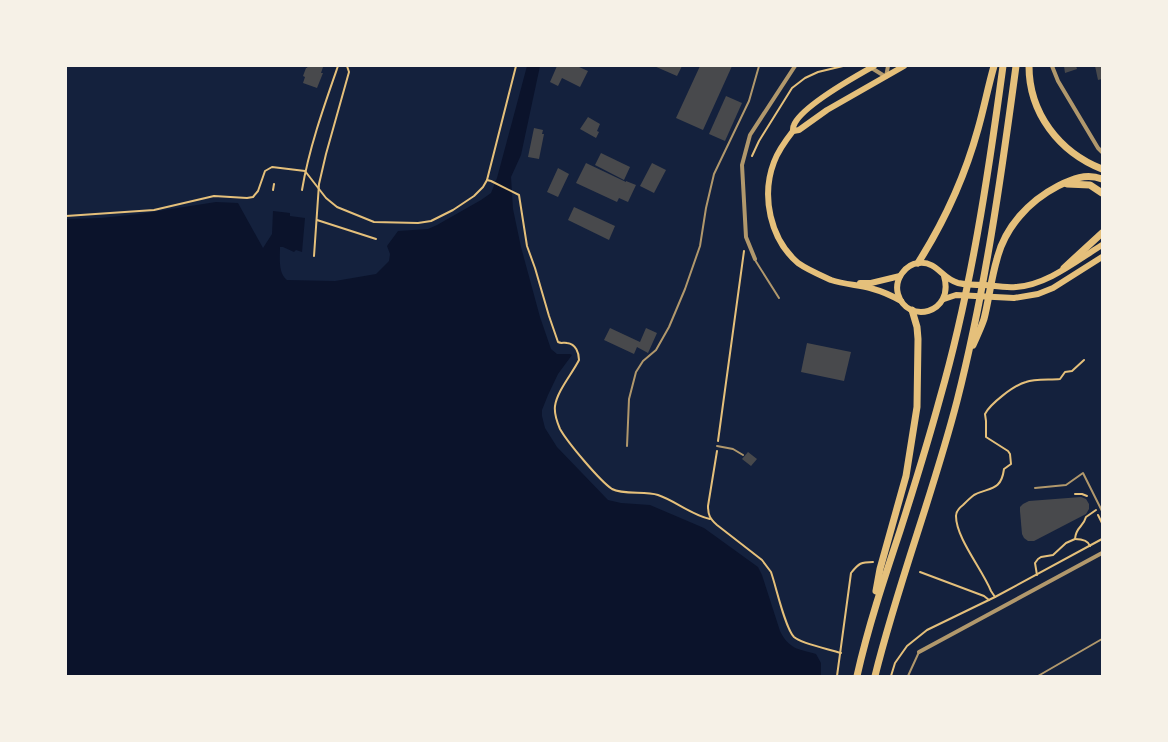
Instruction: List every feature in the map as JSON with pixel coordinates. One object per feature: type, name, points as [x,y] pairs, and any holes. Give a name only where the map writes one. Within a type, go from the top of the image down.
[{"type":"highway","points":[[918,263],[932,239],[962,177],[978,130],[994,66]]},
{"type":"highway","points":[[857,676],[872,616],[941,397],[970,269],[1003,66]]},
{"type":"highway","points":[[875,676],[900,584],[943,453],[968,358],[996,210],[1016,66]]},
{"type":"highway","points":[[1029,66],[1032,95],[1041,118],[1055,137],[1069,150],[1089,164],[1102,169]]},
{"type":"highway","points":[[968,358],[983,321],[997,258],[1004,241],[1013,226],[1036,200],[1063,184],[1078,177],[1090,176],[1102,179]]},
{"type":"highway","points":[[1063,184],[1090,185],[1102,193]]},
{"type":"highway","points":[[1064,268],[1102,233]]},
{"type":"highway","points":[[872,616],[880,569],[906,476],[917,407],[918,339],[917,327],[912,310]]},
{"type":"main road","points":[[793,131],[799,130],[827,110],[904,66]]},
{"type":"main road","points":[[871,67],[838,87],[811,106],[794,124],[793,131],[774,162],[768,182],[768,202],[772,221],[778,237],[787,250],[799,263],[814,272],[833,280],[886,293],[901,301],[912,310],[921,312],[930,311],[938,306],[944,298],[946,284],[944,276],[940,270],[933,265],[926,263],[911,265],[904,270],[897,284],[901,301]]},
{"type":"main road","points":[[944,276],[957,283],[1004,287],[1019,287],[1035,284],[1047,279],[1102,245]]},
{"type":"main road","points":[[944,298],[956,295],[1014,298],[1038,294],[1053,288],[1102,257]]},
{"type":"main road","points":[[851,284],[871,283],[900,276]]},
{"type":"street","points":[[755,259],[746,237],[742,177],[744,153],[750,136],[795,66]]},
{"type":"street","points":[[871,67],[886,77],[888,66]]},
{"type":"street","points":[[1052,66],[1058,81],[1098,148],[1102,152]]},
{"type":"street","points":[[919,652],[1102,553]]},
{"type":"lane","points":[[627,446],[629,400],[636,372],[643,361],[656,350],[669,327],[685,289],[700,246],[706,208],[714,174],[749,101],[759,66]]},
{"type":"lane","points":[[755,259],[779,298]]},
{"type":"lane","points":[[717,446],[733,448],[743,454]]},
{"type":"lane","points":[[1035,488],[1066,485],[1083,473],[1102,511]]},
{"type":"lane","points":[[1038,676],[1102,639]]},
{"type":"lane","points":[[908,676],[919,652]]},
{"type":"path","points":[[302,190],[305,171],[338,66]]},
{"type":"path","points":[[314,256],[318,189],[326,154],[349,72],[347,66]]},
{"type":"path","points":[[66,216],[154,210],[214,196],[253,197],[258,191],[265,171],[272,167],[305,171],[326,198],[337,207],[374,222],[418,223],[431,221],[453,210],[474,196],[483,187],[487,180],[516,66]]},
{"type":"path","points":[[751,160],[759,141],[792,88],[805,78],[818,72],[843,66]]},
{"type":"path","points":[[487,180],[519,195],[527,246],[558,342],[575,346],[579,353],[579,360],[558,397],[555,406],[555,413],[560,430],[595,473],[613,489],[655,494],[700,517],[710,519],[762,560],[772,572],[788,626],[793,636],[801,641],[841,653]]},
{"type":"path","points":[[273,190],[274,184]]},
{"type":"path","points":[[317,220],[376,239]]},
{"type":"path","points":[[710,519],[708,506],[743,267],[746,237]]},
{"type":"path","points":[[995,597],[964,543],[956,518],[957,512],[960,508],[973,496],[999,484],[1003,476],[1004,469],[1011,464],[1010,454],[1008,451],[986,437],[985,414],[988,408],[997,400],[1025,382],[1060,379],[1065,372],[1072,371],[1084,360]]},
{"type":"path","points":[[1075,494],[1085,494],[1090,498]]},
{"type":"path","points":[[1093,504],[1102,523]]},
{"type":"path","points":[[1075,539],[1075,533],[1084,524],[1086,517],[1096,510]]},
{"type":"path","points":[[1037,575],[1036,563],[1038,560],[1041,557],[1053,555],[1066,543],[1075,539],[1089,543],[1090,546]]},
{"type":"path","points":[[892,676],[895,663],[907,646],[917,637],[1037,575],[1102,539]]},
{"type":"path","points":[[837,676],[851,573],[856,565],[863,562],[875,562]]},
{"type":"path","points":[[920,572],[984,596],[989,600]]},
{"type":"water","points":[[527,66],[540,66],[521,155],[511,177],[513,209],[521,247],[540,317],[551,349],[557,354],[572,355],[558,374],[542,410],[545,428],[557,447],[608,500],[621,503],[650,505],[704,528],[758,567],[783,637],[791,645],[804,651],[816,654],[821,663],[821,676],[66,676],[66,219],[101,218],[139,214],[216,202],[238,203],[263,248],[272,234],[273,211],[290,213],[290,216],[305,218],[302,252],[296,250],[294,252],[280,247],[281,269],[287,280],[335,281],[376,274],[389,261],[390,254],[387,246],[398,231],[428,229],[491,193],[497,178]]},
{"type":"building","points":[[308,66],[323,67],[321,73],[323,73],[317,88],[303,83],[305,77],[303,76]]},
{"type":"building","points":[[557,66],[577,66],[588,71],[580,87],[562,78],[558,86],[550,82]]},
{"type":"building","points":[[654,66],[682,66],[677,76]]},
{"type":"building","points":[[700,66],[732,66],[703,130],[676,118]]},
{"type":"building","points":[[1064,66],[1076,66],[1077,69],[1065,73]]},
{"type":"building","points":[[1095,66],[1102,66],[1102,79],[1098,80]]},
{"type":"building","points":[[726,96],[742,103],[725,141],[709,134]]},
{"type":"building","points":[[588,117],[600,124],[597,131],[599,132],[596,138],[580,129]]},
{"type":"building","points":[[534,128],[543,130],[542,134],[544,134],[539,159],[528,157]]},
{"type":"building","points":[[601,153],[630,167],[624,180],[595,165]]},
{"type":"building","points":[[586,163],[626,182],[636,185],[628,202],[619,198],[617,202],[576,183]]},
{"type":"building","points":[[652,163],[666,170],[654,193],[640,186]]},
{"type":"building","points":[[558,168],[569,174],[558,197],[547,192]]},
{"type":"building","points":[[574,207],[615,226],[609,240],[568,220]]},
{"type":"building","points":[[610,328],[640,342],[646,328],[657,333],[648,353],[637,347],[634,354],[604,340]]},
{"type":"building","points":[[807,343],[851,352],[844,381],[801,372]]},
{"type":"building","points":[[748,452],[757,459],[751,466],[742,459]]},
{"type":"building","points":[[1081,497],[1086,499],[1089,504],[1089,509],[1086,514],[1034,541],[1028,541],[1024,538],[1022,534],[1020,511],[1020,507],[1023,504],[1029,501]]}]
